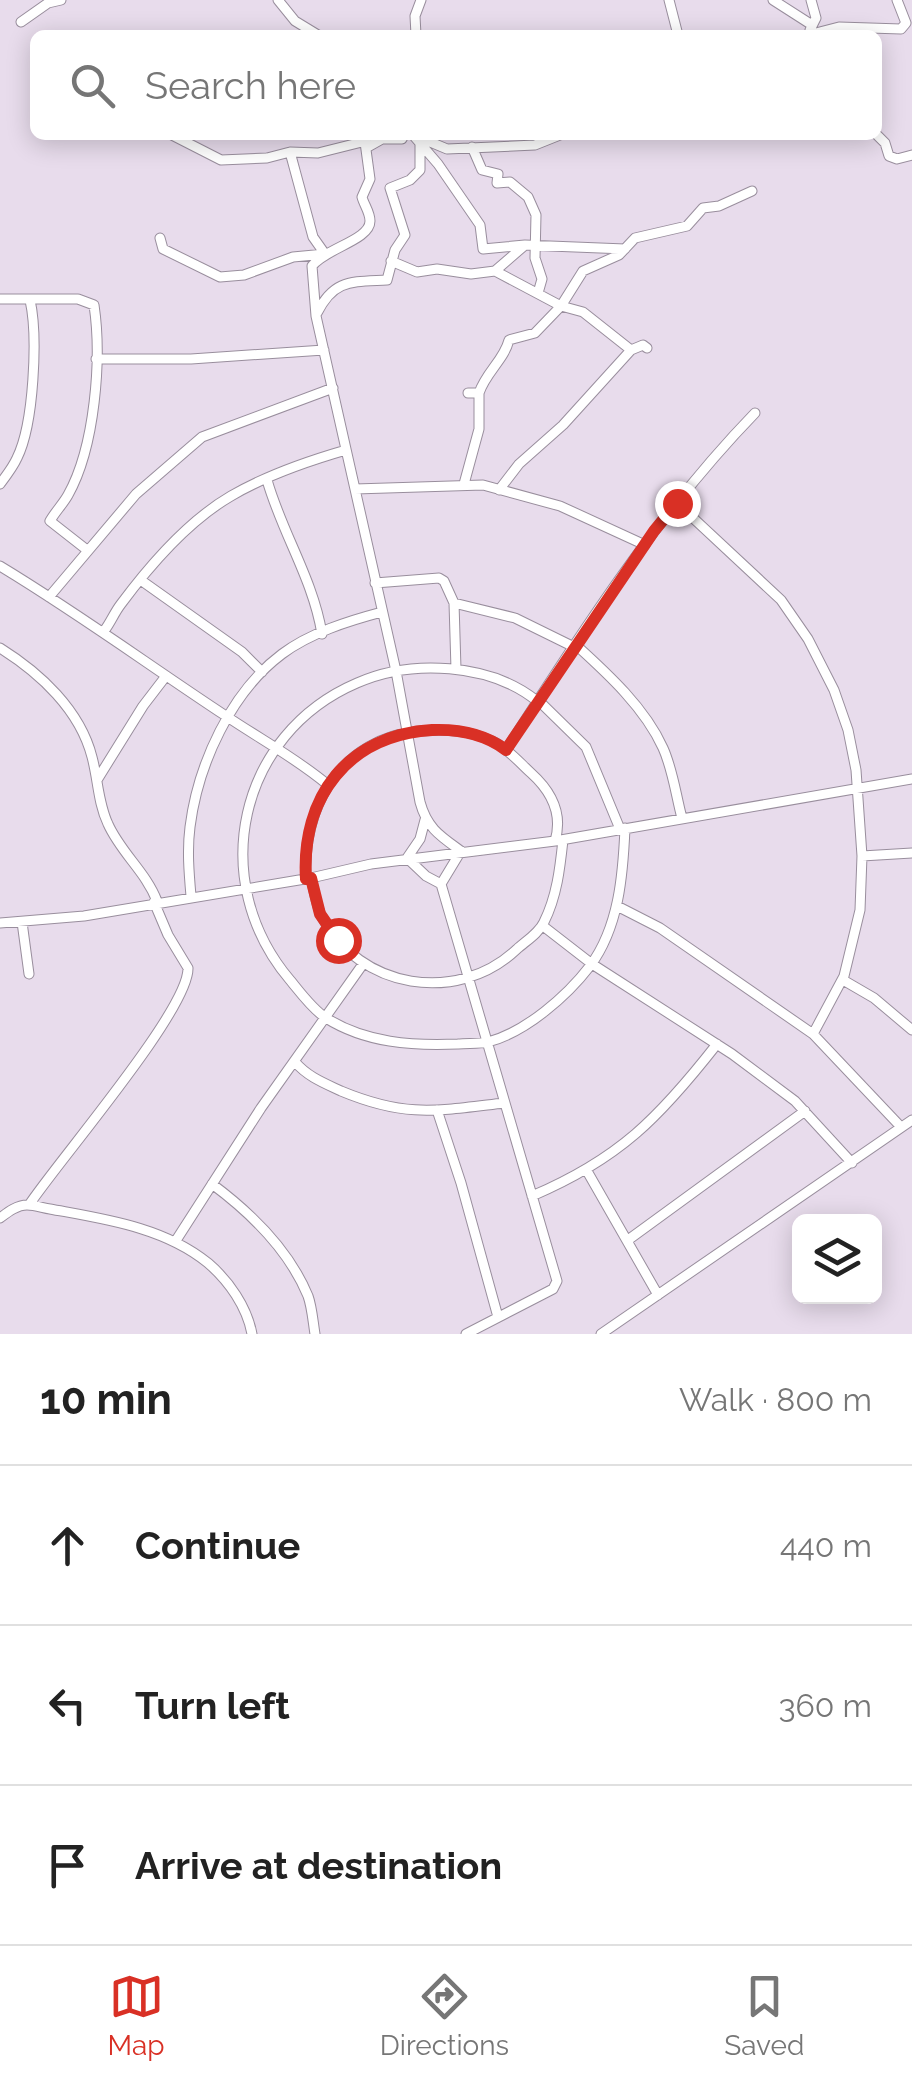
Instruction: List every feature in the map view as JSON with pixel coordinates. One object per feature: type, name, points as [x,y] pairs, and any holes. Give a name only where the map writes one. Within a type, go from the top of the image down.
[{"type":"street","points":[[21,22],[48,2],[61,0]]},
{"type":"street","points":[[278,0],[295,21],[310,30]]},
{"type":"street","points":[[416,30],[415,16],[421,0]]},
{"type":"street","points":[[670,0],[676,30]]},
{"type":"street","points":[[773,0],[807,30]]},
{"type":"street","points":[[882,31],[895,31],[909,22],[896,0]]},
{"type":"street","points":[[810,2],[816,18],[810,30]]},
{"type":"street","points":[[818,30],[846,30]]},
{"type":"street","points":[[882,139],[889,156],[897,159],[912,154]]},
{"type":"street","points":[[182,140],[221,160],[267,158],[290,152],[318,153],[365,141],[370,179],[362,197],[370,218],[369,229],[312,266],[316,316],[396,671],[425,820],[433,832],[461,852]]},
{"type":"street","points":[[316,316],[331,290],[349,282],[386,280],[405,235],[390,188],[410,180],[420,170],[416,140]]},
{"type":"street","points":[[417,140],[480,225],[483,249],[547,244],[626,249]]},
{"type":"street","points":[[422,140],[447,149],[535,145],[548,140]]},
{"type":"street","points":[[472,147],[482,170],[498,174],[497,183],[510,182],[528,197],[536,215],[529,246],[542,279],[538,293]]},
{"type":"street","points":[[290,152],[313,237],[325,254]]},
{"type":"street","points":[[464,484],[479,429],[473,393],[506,353],[509,340],[535,333],[561,306],[582,272],[620,255],[635,238],[687,226],[703,208],[719,206],[752,191]]},
{"type":"street","points":[[160,238],[163,249],[220,277],[244,274],[294,257],[325,254]]},
{"type":"street","points":[[391,262],[418,272],[438,269],[471,274],[495,271],[529,246]]},
{"type":"street","points":[[495,271],[561,306],[583,312],[631,350]]},
{"type":"street","points":[[0,299],[90,302],[95,311],[92,410],[80,464],[67,496],[50,521],[86,550]]},
{"type":"street","points":[[0,484],[20,451],[29,410],[34,366],[30,300]]},
{"type":"street","points":[[499,490],[519,464],[563,425],[631,350],[643,345],[647,348]]},
{"type":"street","points":[[96,359],[191,359],[324,350]]},
{"type":"street","points":[[49,596],[136,494],[202,438],[332,388]]},
{"type":"street","points":[[506,750],[645,545],[718,452],[755,412]]},
{"type":"street","points":[[104,631],[119,606],[201,517],[231,496],[346,450]]},
{"type":"street","points":[[267,480],[288,542],[307,578],[322,634]]},
{"type":"street","points":[[355,489],[464,484],[499,490],[560,506],[645,545]]},
{"type":"street","points":[[677,503],[780,600],[808,640],[841,706],[856,770],[862,856],[860,910],[843,980],[814,1034]]},
{"type":"street","points":[[0,566],[104,631],[328,785]]},
{"type":"street","points":[[375,582],[439,578],[454,603],[456,670]]},
{"type":"street","points":[[142,581],[242,652],[262,672]]},
{"type":"street","points":[[454,603],[515,618],[575,646],[604,671],[650,725],[664,751],[682,818]]},
{"type":"street","points":[[191,896],[188,846],[194,804],[206,764],[228,718],[262,672],[283,654],[322,634],[382,612]]},
{"type":"street","points":[[0,648],[48,685],[74,716],[90,748],[108,824],[127,856],[145,875],[168,935],[188,968],[184,987],[138,1060],[29,1205]]},
{"type":"street","points":[[456,670],[511,686],[538,700],[586,748],[623,829],[617,906],[592,964],[544,1010],[487,1042],[398,1044],[325,1018],[278,966],[244,890],[243,835],[248,807],[276,747],[298,718],[372,676],[396,671],[456,670]]},
{"type":"street","points":[[98,780],[166,676]]},
{"type":"street","points":[[462,731],[506,750],[543,783],[560,826],[555,894],[543,926],[501,964],[468,980],[408,981],[362,964],[320,914],[308,878],[305,860],[312,821],[328,785],[363,748],[408,732],[462,731]]},
{"type":"street","points":[[0,923],[67,919],[408,858],[559,840],[912,778]]},
{"type":"street","points":[[408,858],[420,839],[425,820]]},
{"type":"street","points":[[441,884],[461,852]]},
{"type":"street","points":[[862,856],[912,852]]},
{"type":"street","points":[[408,858],[441,884],[556,1285],[466,1334]]},
{"type":"street","points":[[617,906],[660,928],[814,1034],[902,1127]]},
{"type":"street","points":[[22,922],[30,974]]},
{"type":"street","points":[[543,926],[592,964],[716,1044],[805,1112],[852,1163]]},
{"type":"street","points":[[175,1242],[362,964]]},
{"type":"street","points":[[843,980],[874,998],[912,1030]]},
{"type":"street","points":[[532,1196],[587,1171],[646,1125],[716,1044]]},
{"type":"street","points":[[295,1062],[306,1074],[394,1110],[504,1103]]},
{"type":"street","points":[[436,1110],[461,1183],[498,1318]]},
{"type":"street","points":[[628,1240],[805,1112]]},
{"type":"street","points":[[600,1334],[912,1120]]},
{"type":"street","points":[[587,1171],[658,1295]]},
{"type":"street","points":[[212,1184],[246,1210],[278,1249],[305,1290],[316,1334]]},
{"type":"street","points":[[0,1218],[29,1205],[91,1215],[175,1242],[222,1276],[246,1311],[252,1334]]},
{"type":"route","points":[[338,940],[320,914],[311,878],[306,879],[312,821],[328,785],[363,748],[408,732],[462,731],[506,750],[677,503]]}]
